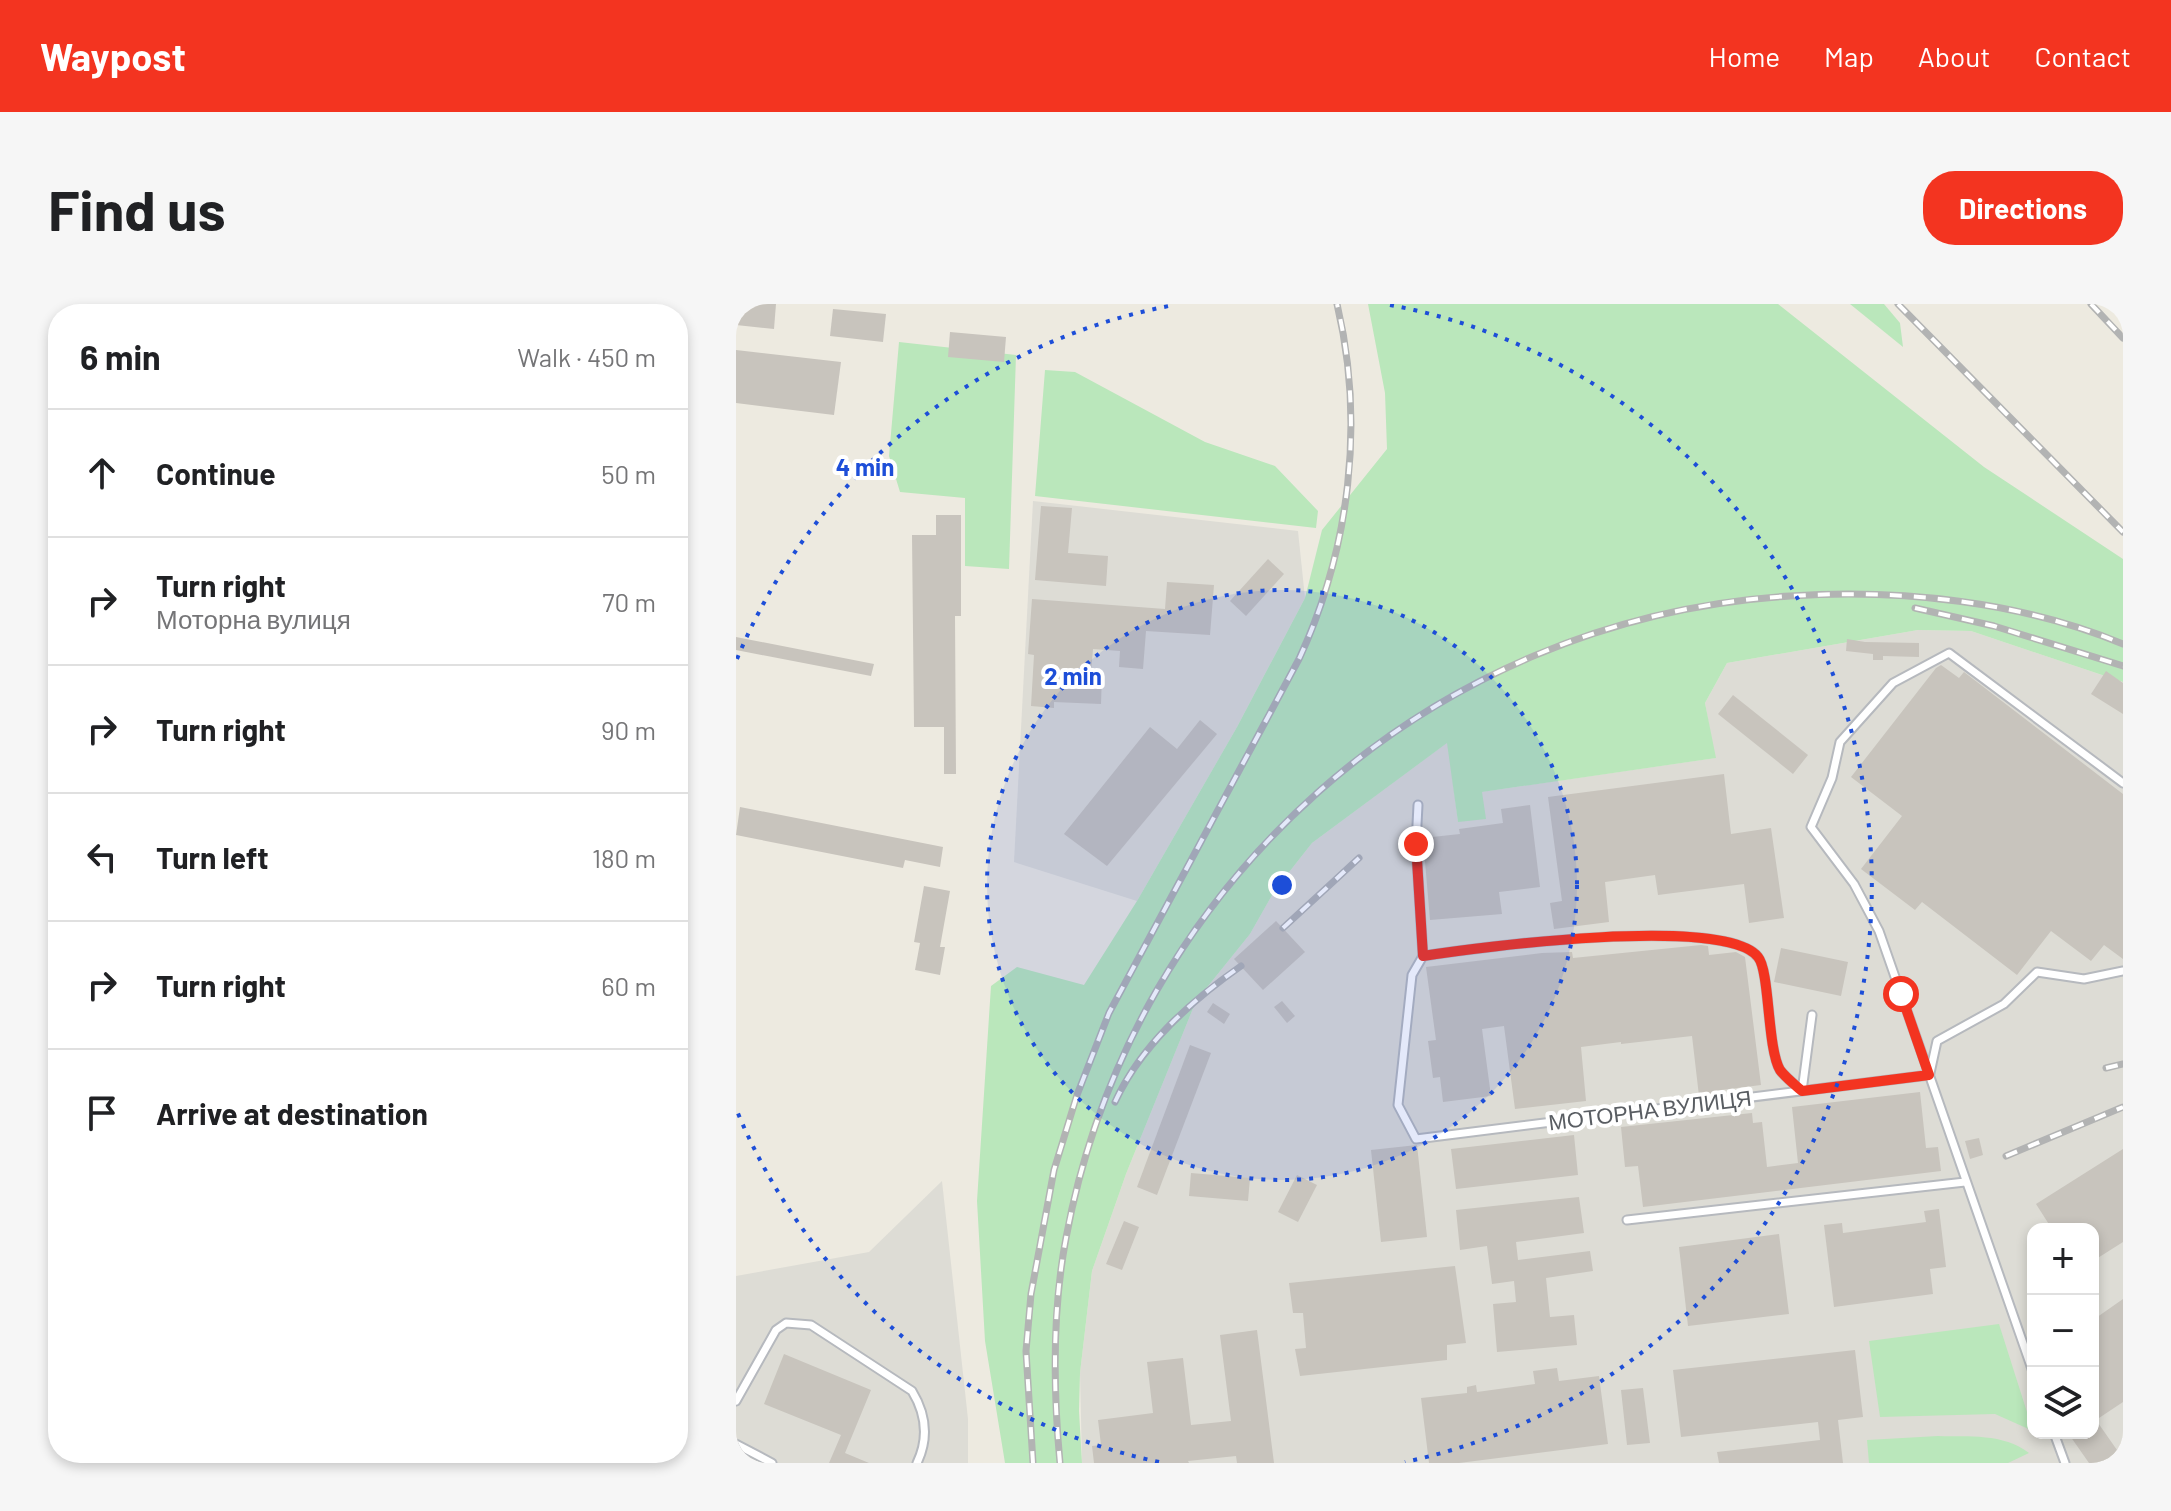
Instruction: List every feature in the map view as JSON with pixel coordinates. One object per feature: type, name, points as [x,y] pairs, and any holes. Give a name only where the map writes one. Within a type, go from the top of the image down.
[{"type":"lane","points":[[2031,1367],[1879,931],[1854,884],[1811,827],[1832,778],[1840,742],[1893,683],[1949,653],[2123,783]]},
{"type":"lane","points":[[1418,805],[1416,844],[1423,956],[1498,945],[1598,938],[1698,937],[1747,946],[1761,959],[1779,1069],[1802,1091]]},
{"type":"lane","name":"МОТОРНА ВУЛИЦЯ","points":[[1423,956],[1412,975],[1398,1105],[1416,1139],[1929,1075]]},
{"type":"lane","points":[[1929,1075],[1937,1041],[2004,1004],[2037,972],[2084,979],[2123,971]]},
{"type":"lane","points":[[1802,1091],[1812,1015]]},
{"type":"lane","points":[[1627,1220],[1965,1182]]},
{"type":"lane","points":[[736,1401],[776,1330],[786,1323],[811,1325],[912,1391],[921,1406],[925,1426],[922,1452],[917,1463]]},
{"type":"lane","points":[[2056,1439],[2065,1463]]},
{"type":"lane","points":[[736,1444],[772,1463]]},
{"type":"shaded area","points":[[1033,501],[1298,531],[1305,598],[1237,727],[1137,901],[1014,862]]},
{"type":"shaded area","points":[[1918,630],[1971,631],[2123,682],[2123,1463],[1082,1463],[1080,1373],[1092,1271],[1126,1174],[1196,1001],[1250,934],[1275,890],[1312,843],[1448,742],[1458,822],[1481,792],[1715,758],[1705,703],[1727,663]]},
{"type":"shaded area","points":[[942,1181],[968,1419],[968,1463],[736,1463],[736,1276],[869,1252]]},
{"type":"green space","points":[[1368,304],[1778,304],[1984,467],[2123,559],[2123,682],[1971,631],[1918,630],[1727,663],[1705,703],[1716,758],[1482,792],[1486,819],[1458,822],[1447,743],[1312,843],[1275,890],[1250,934],[1196,1001],[1126,1174],[1092,1271],[1080,1373],[1082,1463],[1005,1463],[985,1341],[977,1201],[991,986],[1017,967],[1084,985],[1137,901],[1237,727],[1305,598],[1322,530],[1387,449],[1385,393]]},
{"type":"green space","points":[[1850,304],[1884,304],[1900,323],[1903,347]]},
{"type":"green space","points":[[899,342],[1016,355],[1009,569],[965,566],[965,498],[900,492],[889,456]]},
{"type":"green space","points":[[1045,370],[1075,372],[1205,442],[1275,466],[1318,511],[1316,528],[1035,496]]},
{"type":"green space","points":[[1999,1324],[2027,1412],[2027,1428],[1995,1414],[1880,1417],[1869,1341]]},
{"type":"green space","points":[[1938,1436],[1997,1439],[2029,1453],[2008,1463],[1869,1463],[1867,1440]]},
{"type":"building","points":[[736,304],[776,304],[774,329],[736,325]]},
{"type":"building","points":[[833,309],[886,314],[883,342],[830,336]]},
{"type":"building","points":[[950,332],[1006,337],[1004,362],[948,357]]},
{"type":"building","points":[[736,350],[841,362],[834,415],[736,403]]},
{"type":"building","points":[[1041,506],[1072,508],[1068,553],[1108,556],[1106,586],[1035,580]]},
{"type":"building","points":[[936,515],[961,515],[961,616],[955,616],[956,774],[944,774],[944,727],[914,727],[912,535],[936,535]]},
{"type":"building","points":[[1268,559],[1284,574],[1246,616],[1230,601]]},
{"type":"building","points":[[1167,582],[1214,585],[1210,635],[1146,631],[1143,669],[1119,667],[1120,651],[1093,649],[1091,673],[1102,673],[1101,704],[1054,702],[1054,708],[1031,706],[1034,655],[1028,654],[1032,599],[1165,609]]},
{"type":"building","points":[[736,637],[874,664],[871,676],[736,650]]},
{"type":"building","points":[[1847,639],[1919,643],[1919,657],[1883,656],[1883,660],[1873,660],[1873,654],[1846,651]]},
{"type":"building","points":[[1941,665],[1959,678],[1964,672],[2123,794],[2123,959],[2104,945],[2091,961],[2051,931],[2017,975],[1922,902],[1915,910],[1861,869],[1902,816],[1851,777]]},
{"type":"building","points":[[2106,671],[2123,683],[2123,714],[2091,694]]},
{"type":"building","points":[[1733,695],[1808,755],[1793,774],[1718,714]]},
{"type":"building","points":[[1200,720],[1217,734],[1107,866],[1064,834],[1150,727],[1177,749]]},
{"type":"building","points":[[1724,774],[1731,834],[1771,828],[1784,918],[1749,923],[1744,884],[1658,895],[1655,875],[1605,882],[1609,922],[1554,929],[1550,903],[1562,901],[1548,797]]},
{"type":"building","points":[[1530,805],[1540,887],[1499,892],[1502,914],[1430,920],[1423,838],[1460,834],[1459,829],[1503,823],[1501,809]]},
{"type":"building","points":[[740,807],[943,847],[940,867],[905,860],[903,868],[736,835]]},
{"type":"building","points":[[924,886],[950,891],[940,947],[945,947],[940,975],[915,970],[920,943],[914,942]]},
{"type":"building","points":[[1276,921],[1305,952],[1263,990],[1234,959]]},
{"type":"building","points":[[1708,946],[1709,955],[1736,952],[1745,957],[1761,1085],[1699,1096],[1692,1036],[1621,1042],[1581,1047],[1586,1101],[1515,1109],[1504,1026],[1482,1029],[1491,1096],[1443,1102],[1440,1077],[1433,1078],[1428,1041],[1436,1040],[1426,967],[1542,953],[1572,952],[1573,958]]},
{"type":"building","points":[[1781,948],[1848,962],[1841,996],[1774,982]]},
{"type":"building","points":[[1282,1001],[1295,1016],[1287,1023],[1274,1007]]},
{"type":"building","points":[[1213,1003],[1230,1014],[1224,1024],[1207,1012]]},
{"type":"building","points":[[1190,1045],[1211,1053],[1157,1195],[1137,1187]]},
{"type":"building","points":[[1920,1092],[1926,1148],[1938,1147],[1941,1171],[1643,1207],[1638,1166],[1625,1167],[1621,1127],[1752,1113],[1753,1123],[1762,1122],[1767,1167],[1798,1163],[1792,1107]]},
{"type":"building","points":[[1574,1135],[1578,1175],[1456,1189],[1451,1149]]},
{"type":"building","points":[[1979,1138],[1983,1155],[1970,1159],[1965,1141]]},
{"type":"building","points":[[1417,1145],[1427,1237],[1381,1242],[1371,1150]]},
{"type":"building","points":[[2123,1149],[2123,1242],[2099,1257],[2099,1223],[2048,1223],[2036,1204]]},
{"type":"building","points":[[1191,1173],[1250,1178],[1248,1201],[1189,1196]]},
{"type":"building","points":[[1297,1175],[1317,1185],[1298,1222],[1278,1212]]},
{"type":"building","points":[[1579,1197],[1584,1233],[1516,1242],[1518,1260],[1590,1251],[1593,1271],[1546,1278],[1550,1317],[1574,1315],[1577,1345],[1497,1352],[1493,1304],[1516,1302],[1514,1281],[1492,1284],[1487,1246],[1460,1250],[1456,1210]]},
{"type":"building","points":[[1939,1209],[1946,1267],[1930,1269],[1933,1294],[1834,1307],[1824,1225],[1842,1223],[1843,1233],[1926,1222],[1924,1211]]},
{"type":"building","points":[[1124,1221],[1139,1227],[1122,1270],[1106,1264]]},
{"type":"building","points":[[1779,1234],[1789,1314],[1688,1326],[1679,1247]]},
{"type":"building","points":[[1455,1266],[1466,1343],[1447,1345],[1447,1360],[1300,1376],[1295,1349],[1306,1348],[1303,1313],[1293,1313],[1289,1283]]},
{"type":"building","points":[[2123,1299],[2123,1402],[2099,1418],[2099,1367],[2099,1316]]},
{"type":"building","points":[[1257,1330],[1274,1463],[1237,1463],[1236,1456],[1189,1463],[1094,1463],[1092,1446],[1101,1445],[1098,1420],[1153,1413],[1147,1362],[1183,1358],[1191,1425],[1231,1421],[1220,1335]]},
{"type":"building","points":[[1855,1350],[1863,1417],[1838,1420],[1843,1463],[1719,1463],[1717,1452],[1820,1440],[1818,1422],[1681,1437],[1673,1370]]},
{"type":"building","points":[[784,1354],[871,1390],[845,1453],[869,1463],[829,1463],[841,1435],[764,1404]]},
{"type":"building","points":[[1557,1368],[1559,1381],[1599,1376],[1608,1444],[1459,1463],[1429,1463],[1421,1398],[1467,1393],[1467,1387],[1476,1385],[1477,1392],[1535,1384],[1533,1371]]},
{"type":"building","points":[[1643,1388],[1650,1443],[1627,1445],[1621,1390]]},
{"type":"building","points":[[2099,1424],[2117,1450],[2123,1446],[2123,1463],[2089,1463],[2072,1439],[2099,1439]]},
{"type":"railway","points":[[1033,1463],[1026,1351],[1031,1294],[1054,1170],[1077,1095],[1109,1013],[1299,659],[1330,574],[1341,529],[1351,439],[1350,394],[1337,304]]},
{"type":"railway","points":[[1898,304],[2123,532]]},
{"type":"railway","points":[[2091,304],[2123,338]]},
{"type":"railway","points":[[1060,1463],[1055,1378],[1061,1266],[1101,1110],[1156,991],[1229,885],[1318,792],[1421,715],[1535,655],[1659,615],[1790,596],[1874,594],[2001,608],[2084,629],[2123,644]]},
{"type":"railway","points":[[1915,608],[1994,626],[2123,666]]},
{"type":"railway","points":[[1283,928],[1359,858]]},
{"type":"railway","points":[[1115,1102],[1153,1043],[1186,1009],[1241,966]]},
{"type":"railway","points":[[2106,1068],[2123,1064]]},
{"type":"railway","points":[[2006,1156],[2123,1107]]},
{"type":"route","points":[[1416,844],[1423,956],[1498,945],[1598,938],[1698,937],[1747,946],[1761,959],[1779,1069],[1802,1091],[1929,1075],[1901,994]]}]
